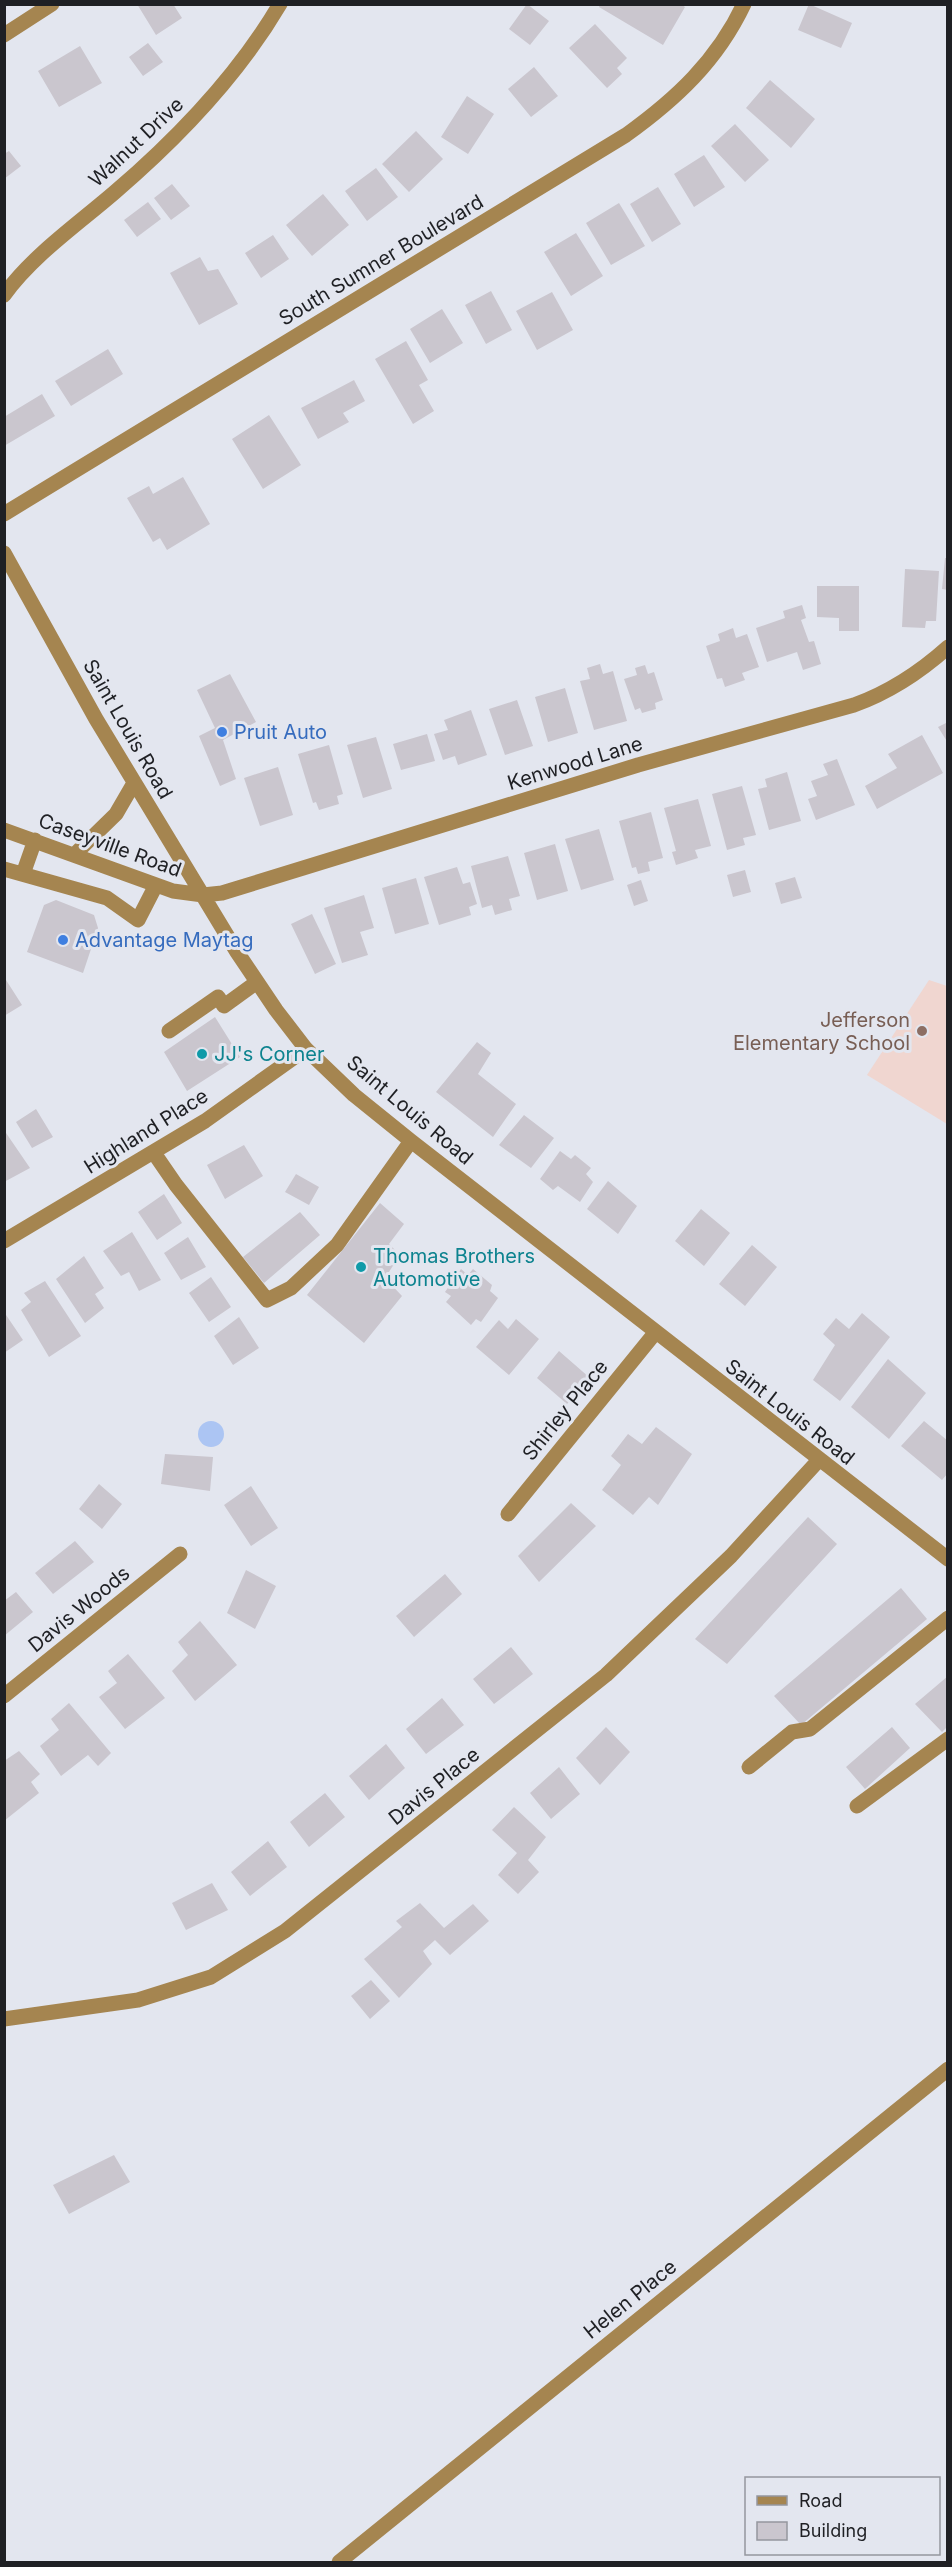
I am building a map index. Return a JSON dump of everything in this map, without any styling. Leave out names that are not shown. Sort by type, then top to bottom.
[{"type":"street","points":[[4,34],[52,4]]},
{"type":"street","name":"Walnut Drive","points":[[4,295],[40,257],[146,165],[197,114],[240,64],[280,4]]},
{"type":"street","name":"South Sumner Boulevard","points":[[4,514],[627,135],[664,108],[697,77],[726,38],[744,4]]},
{"type":"street","name":"Saint Louis Road","points":[[4,553],[134,783],[257,982],[306,1049],[354,1095],[411,1141],[818,1461],[948,1559]]},
{"type":"street","name":"Kenwood Lane","points":[[203,895],[222,893],[638,765],[854,705],[882,695],[903,683],[948,647]]},
{"type":"street","points":[[75,854],[116,814],[134,783]]},
{"type":"street","name":"Caseyville Road","points":[[4,830],[156,885],[189,895],[203,895]]},
{"type":"street","points":[[23,874],[35,840]]},
{"type":"street","points":[[4,869],[107,898],[138,920],[156,885]]},
{"type":"street","points":[[169,1031],[218,997],[224,1006],[257,982]]},
{"type":"street","name":"Highland Place","points":[[4,1241],[205,1121],[306,1049]]},
{"type":"street","points":[[154,1153],[176,1185],[267,1300],[291,1288],[337,1245],[367,1199],[411,1141]]},
{"type":"street","name":"Shirley Place","points":[[508,1514],[655,1333]]},
{"type":"street","name":"Davis Place","points":[[4,2019],[138,2000],[211,1977],[285,1931],[606,1675],[731,1556],[818,1461]]},
{"type":"street","name":"Davis Woods","points":[[4,1696],[180,1554]]},
{"type":"street","points":[[748,1767],[792,1732],[810,1729],[948,1618]]},
{"type":"street","points":[[857,1806],[948,1739]]},
{"type":"street","name":"Helen Place","points":[[339,2562],[948,2069]]},
{"type":"shaded area","name":"Jefferson Elementary School","points":[[929,980],[947,986],[947,1124],[867,1075]]},
{"type":"water","points":[[211,1421],[220,1425],[224,1434],[220,1443],[211,1447],[202,1443],[198,1434],[202,1425]]},
{"type":"building","points":[[137,4],[173,4],[182,18],[156,35]]},
{"type":"building","points":[[527,4],[549,21],[530,45],[509,29]]},
{"type":"building","points":[[600,4],[681,4],[685,7],[663,45],[599,7]]},
{"type":"building","points":[[809,4],[852,23],[841,48],[798,30]]},
{"type":"building","points":[[595,24],[627,58],[617,68],[622,74],[607,88],[569,48]]},
{"type":"building","points":[[148,43],[163,62],[143,76],[129,57]]},
{"type":"building","points":[[80,46],[102,83],[59,107],[38,71]]},
{"type":"building","points":[[534,67],[558,96],[531,117],[508,89]]},
{"type":"building","points":[[770,80],[815,119],[791,148],[746,108]]},
{"type":"building","points":[[467,96],[494,114],[468,154],[441,137]]},
{"type":"building","points":[[735,124],[769,160],[745,182],[711,146]]},
{"type":"building","points":[[416,131],[443,159],[409,192],[382,164]]},
{"type":"building","points":[[9,151],[21,166],[4,179],[4,154]]},
{"type":"building","points":[[704,155],[725,187],[694,207],[674,174]]},
{"type":"building","points":[[376,168],[398,197],[367,221],[345,191]]},
{"type":"building","points":[[172,184],[190,206],[171,220],[154,198]]},
{"type":"building","points":[[658,187],[681,224],[652,242],[630,204]]},
{"type":"building","points":[[323,194],[349,225],[312,256],[286,225]]},
{"type":"building","points":[[148,202],[161,219],[137,237],[124,220]]},
{"type":"building","points":[[619,203],[645,246],[611,265],[586,223]]},
{"type":"building","points":[[576,233],[603,276],[571,296],[544,252]]},
{"type":"building","points":[[273,235],[289,259],[261,278],[245,253]]},
{"type":"building","points":[[200,257],[208,271],[218,269],[238,304],[199,325],[170,273]]},
{"type":"building","points":[[491,291],[512,330],[486,344],[465,305]]},
{"type":"building","points":[[552,292],[573,330],[537,350],[516,311]]},
{"type":"building","points":[[442,309],[463,343],[430,363],[410,329]]},
{"type":"building","points":[[406,341],[428,380],[419,385],[434,411],[413,424],[375,359]]},
{"type":"building","points":[[108,349],[123,374],[71,406],[55,381]]},
{"type":"building","points":[[354,380],[365,401],[343,413],[349,422],[318,439],[301,408]]},
{"type":"building","points":[[42,394],[55,416],[4,446],[4,417]]},
{"type":"building","points":[[269,415],[301,465],[263,489],[232,439]]},
{"type":"building","points":[[183,477],[210,524],[167,550],[160,538],[153,542],[127,498],[149,486],[153,494]]},
{"type":"building","points":[[945,558],[948,558],[948,590],[942,589]]},
{"type":"building","points":[[905,569],[939,571],[936,621],[926,621],[925,628],[902,627]]},
{"type":"building","points":[[817,586],[859,586],[859,631],[839,631],[839,618],[817,617]]},
{"type":"building","points":[[802,605],[806,618],[801,620],[809,642],[814,641],[821,664],[803,670],[797,652],[767,662],[756,628],[785,618],[783,611]]},
{"type":"building","points":[[733,628],[736,638],[747,634],[759,667],[742,673],[745,680],[725,687],[722,678],[717,679],[706,646],[720,641],[718,634]]},
{"type":"building","points":[[600,664],[603,674],[613,671],[627,721],[594,730],[580,681],[590,679],[587,668]]},
{"type":"building","points":[[645,665],[648,674],[654,672],[663,700],[655,703],[656,709],[642,713],[640,708],[635,710],[624,679],[637,675],[635,668]]},
{"type":"building","name":"Pruit Auto","points":[[230,674],[256,722],[223,740],[236,779],[220,786],[199,736],[215,728],[197,690]]},
{"type":"building","points":[[565,688],[578,733],[548,742],[535,697]]},
{"type":"building","points":[[517,700],[533,746],[505,755],[489,709]]},
{"type":"building","points":[[471,710],[487,755],[458,765],[455,756],[443,760],[434,734],[448,730],[444,720]]},
{"type":"building","points":[[948,722],[948,743],[938,727]]},
{"type":"building","points":[[427,734],[435,761],[401,770],[393,744]]},
{"type":"building","points":[[922,735],[943,773],[877,809],[865,786],[897,768],[888,754]]},
{"type":"building","points":[[376,737],[392,789],[363,798],[347,745]]},
{"type":"building","points":[[329,745],[343,794],[337,796],[339,804],[319,810],[316,802],[313,803],[298,754]]},
{"type":"building","points":[[837,759],[855,805],[816,820],[808,799],[817,796],[811,781],[828,775],[823,764]]},
{"type":"building","points":[[278,767],[293,815],[260,826],[244,778]]},
{"type":"building","points":[[787,772],[801,821],[769,830],[758,789],[767,787],[765,779]]},
{"type":"building","points":[[742,786],[756,835],[743,838],[745,845],[727,850],[712,794]]},
{"type":"building","points":[[698,799],[711,846],[695,850],[698,858],[676,865],[672,852],[676,851],[664,808]]},
{"type":"building","points":[[651,812],[663,858],[648,862],[650,871],[638,874],[636,867],[632,868],[619,821]]},
{"type":"building","points":[[599,829],[614,880],[581,890],[565,839]]},
{"type":"building","points":[[555,844],[568,891],[537,900],[524,853]]},
{"type":"building","points":[[508,856],[520,896],[509,899],[512,910],[495,915],[492,905],[482,908],[471,866]]},
{"type":"building","points":[[457,867],[463,884],[470,882],[477,904],[469,907],[471,915],[439,925],[424,877]]},
{"type":"building","points":[[745,870],[751,892],[733,897],[727,875]]},
{"type":"building","points":[[795,877],[802,898],[781,904],[775,883]]},
{"type":"building","points":[[416,878],[429,924],[395,934],[382,888]]},
{"type":"building","points":[[641,880],[648,901],[634,906],[627,885]]},
{"type":"building","points":[[364,895],[374,928],[360,932],[368,955],[342,963],[324,908]]},
{"type":"building","name":"Advantage Maytag","points":[[56,900],[94,915],[98,928],[83,973],[27,952],[44,905]]},
{"type":"building","points":[[312,914],[336,964],[315,974],[291,924]]},
{"type":"building","points":[[6,980],[22,1005],[4,1016],[4,981]]},
{"type":"building","name":"JJ's Corner","points":[[215,1017],[240,1057],[187,1091],[164,1052]]},
{"type":"building","points":[[477,1042],[491,1053],[478,1074],[516,1104],[493,1137],[436,1092]]},
{"type":"building","points":[[36,1109],[53,1137],[32,1148],[16,1122]]},
{"type":"building","points":[[524,1115],[554,1138],[531,1168],[499,1145]]},
{"type":"building","points":[[4,1130],[30,1168],[4,1182]]},
{"type":"building","points":[[244,1145],[263,1176],[225,1199],[207,1165]]},
{"type":"building","points":[[560,1151],[571,1159],[575,1155],[591,1168],[586,1174],[593,1182],[580,1202],[558,1186],[553,1190],[540,1179]]},
{"type":"building","points":[[296,1174],[319,1187],[309,1205],[285,1192]]},
{"type":"building","points":[[608,1181],[637,1206],[618,1234],[587,1209]]},
{"type":"building","points":[[164,1194],[182,1223],[157,1240],[138,1212]]},
{"type":"building","name":"Thomas Brothers Automotive","points":[[380,1203],[404,1224],[389,1244],[400,1255],[385,1278],[402,1296],[364,1343],[307,1295]]},
{"type":"building","points":[[701,1209],[730,1233],[704,1266],[675,1241]]},
{"type":"building","points":[[300,1212],[320,1235],[264,1283],[243,1257]]},
{"type":"building","points":[[132,1232],[161,1280],[139,1291],[129,1272],[121,1276],[103,1251]]},
{"type":"building","points":[[188,1237],[206,1267],[181,1280],[164,1253]]},
{"type":"building","points":[[752,1245],[777,1267],[745,1306],[719,1284]]},
{"type":"building","points":[[84,1256],[104,1288],[95,1294],[104,1308],[85,1323],[56,1279]]},
{"type":"building","points":[[461,1269],[468,1275],[473,1269],[492,1285],[490,1291],[498,1298],[481,1322],[476,1319],[471,1325],[446,1302],[451,1296],[445,1292]]},
{"type":"building","points":[[211,1277],[231,1307],[209,1322],[189,1293]]},
{"type":"building","points":[[45,1281],[81,1336],[49,1357],[21,1310],[31,1302],[24,1293]]},
{"type":"building","points":[[4,1312],[23,1340],[4,1353]]},
{"type":"building","points":[[862,1313],[890,1337],[840,1401],[813,1380],[835,1345],[823,1334],[836,1318],[849,1329]]},
{"type":"building","points":[[239,1317],[259,1348],[233,1365],[214,1336]]},
{"type":"building","points":[[516,1319],[539,1339],[509,1375],[476,1347],[499,1320],[508,1329]]},
{"type":"building","points":[[559,1351],[590,1378],[567,1404],[537,1378]]},
{"type":"building","points":[[888,1359],[926,1393],[889,1439],[851,1407]]},
{"type":"building","points":[[924,1421],[948,1441],[948,1473],[942,1480],[901,1446]]},
{"type":"building","points":[[656,1427],[692,1454],[658,1505],[649,1497],[633,1515],[602,1490],[621,1465],[611,1456],[628,1434],[642,1444]]},
{"type":"building","points":[[165,1454],[213,1457],[210,1491],[161,1484]]},
{"type":"building","points":[[99,1484],[122,1504],[102,1529],[79,1509]]},
{"type":"building","points":[[251,1486],[278,1528],[251,1546],[224,1505]]},
{"type":"building","points":[[571,1503],[596,1526],[539,1582],[518,1556]]},
{"type":"building","points":[[808,1517],[837,1544],[727,1664],[695,1639]]},
{"type":"building","points":[[75,1541],[94,1562],[53,1594],[35,1573]]},
{"type":"building","points":[[246,1570],[276,1586],[255,1629],[227,1613]]},
{"type":"building","points":[[445,1574],[462,1594],[414,1637],[396,1616]]},
{"type":"building","points":[[901,1588],[927,1619],[801,1725],[774,1696]]},
{"type":"building","points":[[16,1592],[33,1612],[4,1636],[4,1601]]},
{"type":"building","points":[[200,1621],[237,1665],[195,1701],[172,1671],[188,1655],[178,1642]]},
{"type":"building","points":[[511,1647],[533,1674],[494,1704],[473,1679]]},
{"type":"building","points":[[128,1654],[165,1698],[125,1729],[99,1697],[117,1683],[108,1671]]},
{"type":"building","points":[[948,1676],[948,1726],[942,1732],[915,1704]]},
{"type":"building","points":[[442,1698],[464,1725],[426,1754],[406,1729]]},
{"type":"building","points":[[69,1703],[111,1753],[98,1766],[88,1755],[61,1776],[40,1746],[59,1730],[51,1719]]},
{"type":"building","points":[[606,1727],[630,1752],[600,1785],[576,1758]]},
{"type":"building","points":[[892,1727],[910,1748],[865,1789],[846,1767]]},
{"type":"building","points":[[386,1744],[405,1768],[369,1800],[349,1776]]},
{"type":"building","points":[[19,1751],[40,1774],[31,1782],[39,1793],[4,1821],[4,1761]]},
{"type":"building","points":[[559,1767],[580,1794],[551,1819],[530,1793]]},
{"type":"building","points":[[325,1793],[345,1817],[309,1847],[290,1822]]},
{"type":"building","points":[[514,1807],[546,1837],[528,1860],[539,1872],[518,1894],[498,1875],[517,1853],[492,1830]]},
{"type":"building","points":[[268,1841],[287,1867],[250,1896],[231,1872]]},
{"type":"building","points":[[212,1883],[228,1910],[186,1930],[172,1903]]},
{"type":"building","points":[[420,1903],[444,1928],[473,1904],[489,1921],[450,1955],[435,1940],[423,1951],[432,1964],[399,1998],[364,1959],[402,1927],[396,1921]]},
{"type":"building","points":[[371,1980],[390,2001],[370,2019],[351,1996]]},
{"type":"building","points":[[114,2155],[130,2182],[69,2214],[53,2185]]},
{"type":"place","name":"Pruit Auto","points":[[222,732]]},
{"type":"place","name":"Advantage Maytag","points":[[63,940]]},
{"type":"place","name":"Jefferson Elementary School","points":[[922,1031]]},
{"type":"place","name":"JJ's Corner","points":[[202,1054]]},
{"type":"place","name":"Thomas Brothers Automotive","points":[[361,1267]]}]
